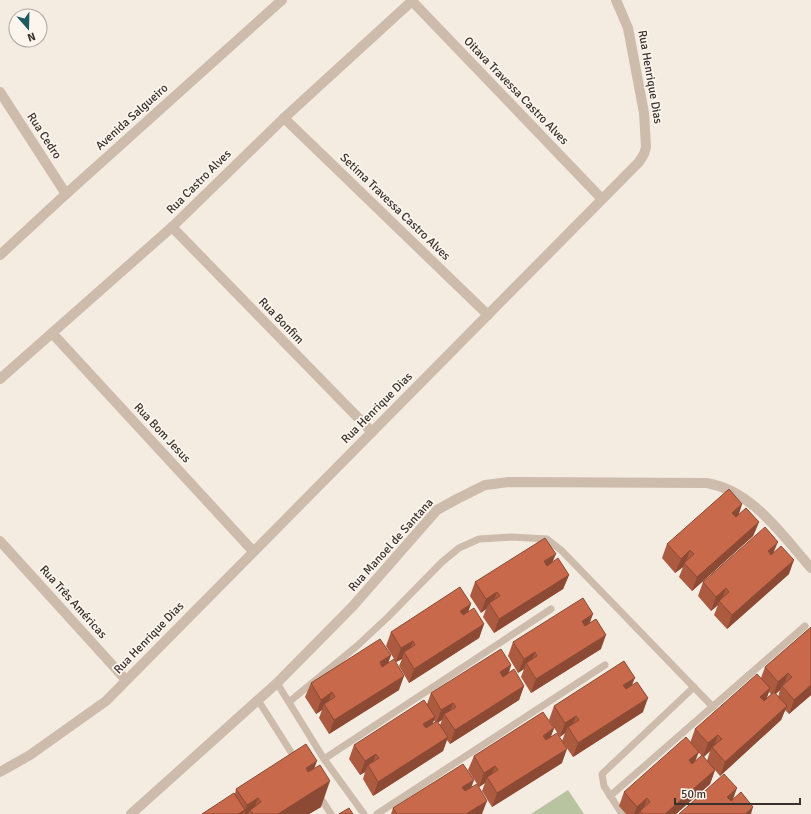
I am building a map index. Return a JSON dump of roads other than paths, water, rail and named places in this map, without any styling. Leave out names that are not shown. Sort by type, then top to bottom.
[{"type":"street","name":"Avenida Salgueiro","points":[[0,255],[282,0]]},
{"type":"street","name":"Rua Henrique Dias","points":[[0,772],[30,755],[106,701],[601,198],[632,170],[644,154],[646,147],[644,113],[628,28],[616,0]]},
{"type":"street","name":"Oitava Travessa Castro Alves","points":[[413,1],[601,198]]},
{"type":"street","name":"Rua Castro Alves","points":[[0,379],[172,228],[284,118],[413,1]]},
{"type":"street","name":"Rua Cedro","points":[[0,92],[66,194]]},
{"type":"street","name":"Setima Travessa Castro Alves","points":[[284,118],[488,314]]},
{"type":"street","name":"Rua Bonfim","points":[[172,228],[372,432]]},
{"type":"street","name":"Rua Bom Jesus","points":[[52,333],[253,551]]},
{"type":"street","name":"Rua Manoel de Santana","points":[[130,814],[196,758],[277,684],[353,606],[437,510],[486,485],[509,482],[707,482],[730,489],[750,501],[811,568]]},
{"type":"street","name":"Rua Três Américas","points":[[0,541],[126,680]]},
{"type":"lane","points":[[289,702],[357,646],[442,562],[459,548],[479,539],[512,537],[547,539],[562,551],[713,707]]},
{"type":"lane","points":[[324,759],[551,609]]},
{"type":"lane","points":[[610,796],[805,626]]},
{"type":"lane","points":[[378,814],[605,665]]},
{"type":"lane","points":[[277,684],[324,759],[364,814]]},
{"type":"lane","points":[[622,814],[610,796],[602,780],[601,776],[605,769],[694,688]]},
{"type":"lane","points":[[258,700],[301,767]]},
{"type":"lane","points":[[313,787],[330,814]]}]
